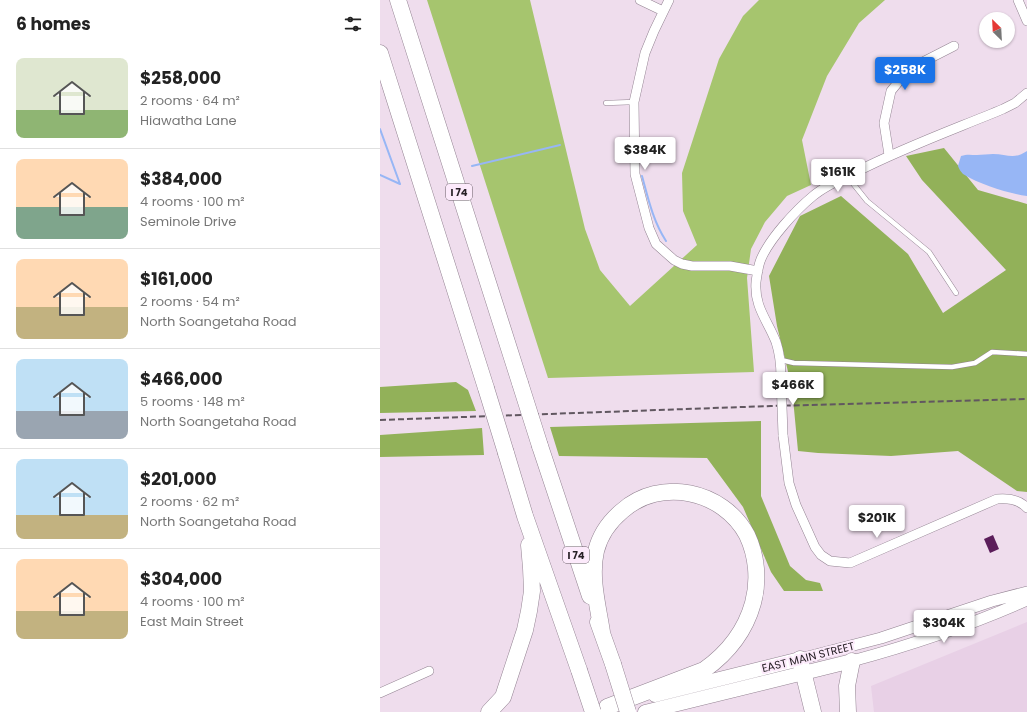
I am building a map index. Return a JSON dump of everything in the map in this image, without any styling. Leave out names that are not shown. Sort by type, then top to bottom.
[{"type":"highway","name":"I 74","points":[[398,0],[540,446],[628,712]]},
{"type":"highway","points":[[380,53],[526,516],[579,670],[600,709],[704,670],[731,647],[746,624],[756,586],[755,561],[752,548],[747,535],[732,515],[707,498],[692,493],[678,491],[650,495],[637,500],[625,508],[608,525],[601,536],[596,552],[594,587],[602,632]]},
{"type":"highway","points":[[489,712],[502,704],[525,630],[529,611],[532,591],[532,568],[526,516]]},
{"type":"highway","points":[[848,712],[847,686],[852,661]]},
{"type":"highway","points":[[802,666],[813,712]]},
{"type":"main road","name":"EAST MAIN STREET","points":[[586,712],[802,666],[852,661]]},
{"type":"main road","name":"EAST MAIN STREET","points":[[645,712],[802,666]]},
{"type":"street","points":[[640,0],[663,11]]},
{"type":"street","points":[[668,0],[645,53],[634,102],[635,174],[649,228],[656,244],[674,260],[682,264],[692,266],[730,266],[758,272]]},
{"type":"street","points":[[1018,0],[1027,21]]},
{"type":"street","points":[[889,155],[884,123],[891,91],[909,69],[954,46]]},
{"type":"street","points":[[1027,93],[1003,109],[889,155],[847,176],[813,196],[787,221],[767,247],[761,259],[756,284],[757,296],[764,320],[776,342],[781,360],[783,435],[789,483],[796,505],[815,547],[821,555],[830,561],[850,563],[997,499],[1010,498],[1025,505],[1027,508]]},
{"type":"street","name":"EAST MAIN STREET","points":[[802,666],[874,640],[986,603],[1027,592]]},
{"type":"street","name":"EAST MAIN STREET","points":[[852,661],[896,648],[996,614],[1027,600]]},
{"type":"street","points":[[996,614],[1027,604]]},
{"type":"street","points":[[380,693],[429,671]]},
{"type":"lane","points":[[606,103],[634,102]]},
{"type":"lane","points":[[847,176],[867,201],[929,252],[956,293]]},
{"type":"lane","points":[[781,360],[794,363],[952,367],[975,363],[992,352],[1027,354]]},
{"type":"shaded area","points":[[1027,622],[1027,712],[874,712],[871,686]]},
{"type":"green space","points":[[427,0],[530,0],[585,229],[600,270],[630,306],[697,245],[683,211],[682,173],[719,59],[743,16],[759,0],[885,0],[859,23],[827,76],[802,140],[811,185],[787,196],[765,222],[751,249],[747,278],[754,372],[548,378]]},
{"type":"green space","points":[[944,148],[978,190],[1027,204],[1027,492],[1017,491],[958,451],[891,456],[798,451],[792,388],[777,326],[769,276],[800,216],[841,196],[908,254],[943,313],[1006,270],[922,180],[906,156]]},
{"type":"green space","points":[[456,382],[468,390],[476,411],[380,413],[380,387]]},
{"type":"green space","points":[[761,421],[761,496],[790,566],[806,580],[820,583],[823,591],[784,591],[771,572],[743,507],[707,458],[559,456],[550,427]]},
{"type":"green space","points":[[482,428],[484,455],[380,457],[380,435]]},
{"type":"water","points":[[1027,151],[1027,196],[1003,191],[978,182],[963,174],[958,166],[961,156],[963,155],[993,154],[1014,156]]},
{"type":"building","points":[[993,535],[999,549],[990,553],[984,539]]},
{"type":"waterway","points":[[380,129],[400,184]]},
{"type":"waterway","points":[[472,166],[560,145]]},
{"type":"waterway","points":[[380,175],[400,184]]},
{"type":"waterway","points":[[642,176],[654,217],[666,241]]},
{"type":"railway","points":[[380,420],[771,406],[1027,399]]}]
